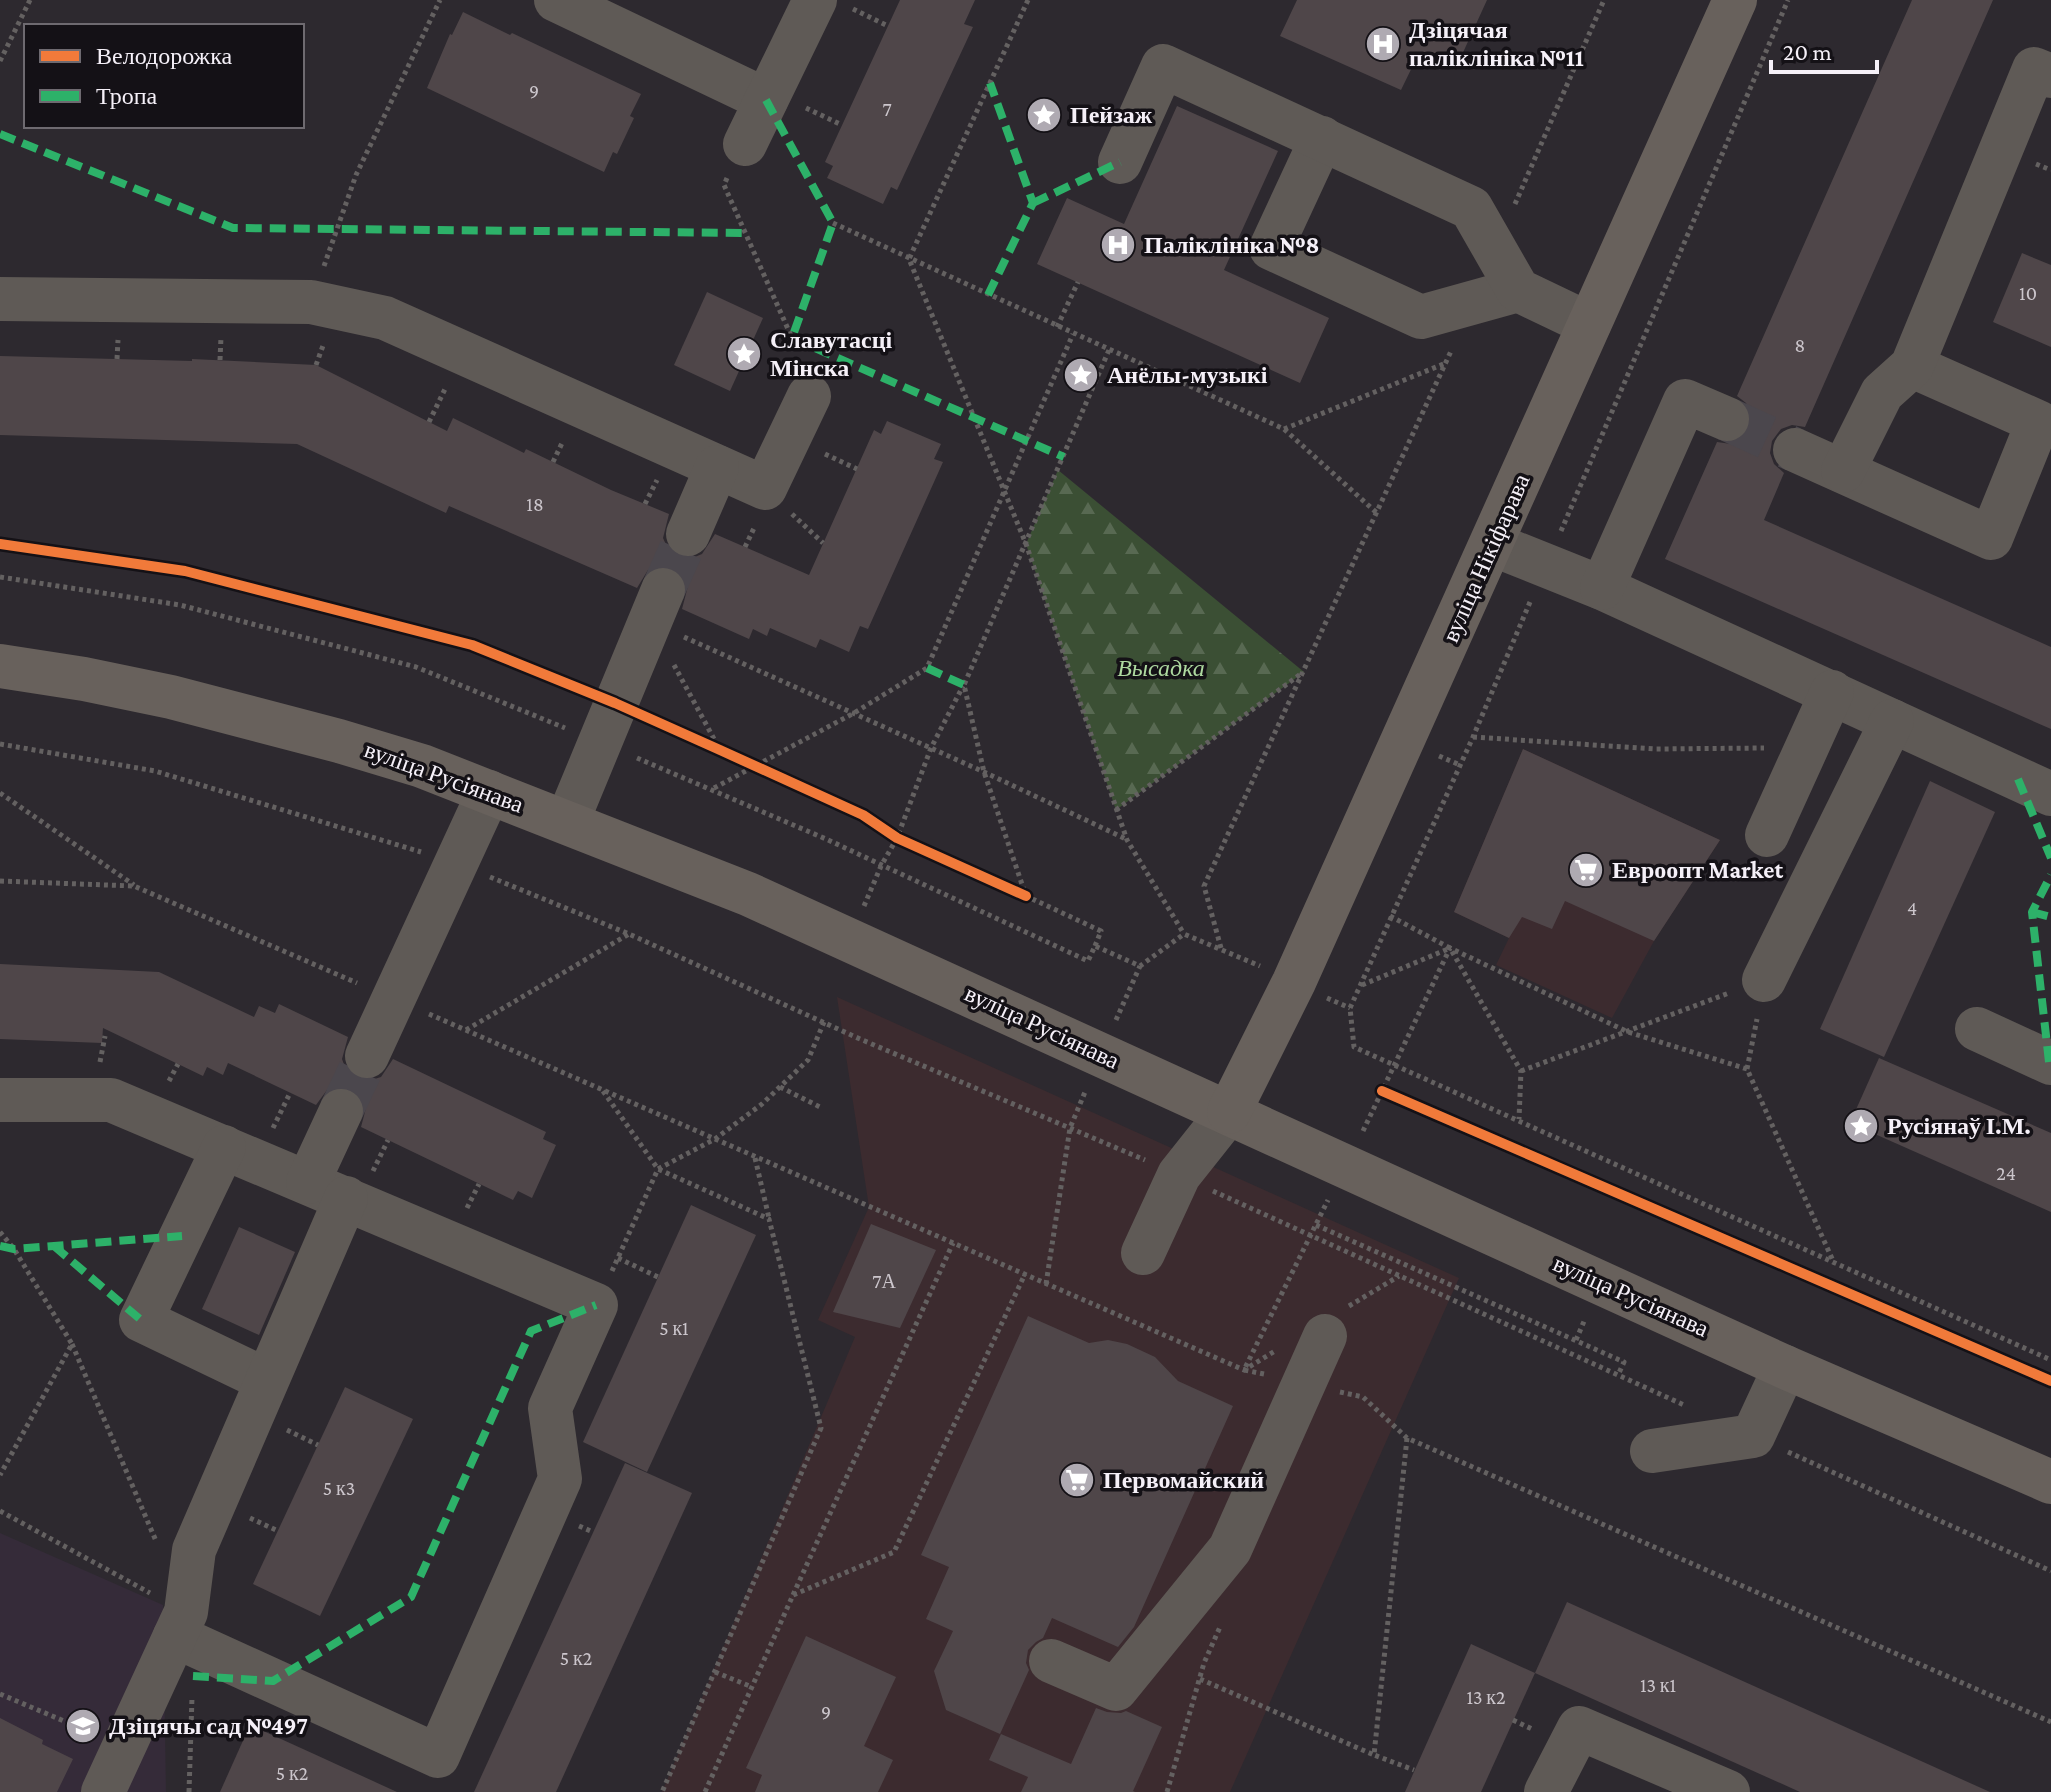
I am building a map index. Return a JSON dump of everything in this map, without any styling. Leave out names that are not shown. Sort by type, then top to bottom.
[{"type":"main road","name":"вуліца Нікіфарава","points":[[1229,1112],[1294,982],[1735,0]]},
{"type":"main road","name":"вуліца Русіянава","points":[[0,666],[84,679],[265,721],[422,766],[748,894],[1785,1367],[2051,1482]]},
{"type":"lane","points":[[556,0],[766,100]]},
{"type":"lane","points":[[745,144],[766,100],[832,3]]},
{"type":"lane","points":[[1120,162],[1163,66],[1471,208],[1518,290],[1589,324]]},
{"type":"lane","points":[[1843,471],[1882,393],[1912,366],[2034,69],[2051,76]]},
{"type":"lane","points":[[1322,138],[1271,248],[1421,317],[1518,290]]},
{"type":"lane","points":[[0,299],[311,302],[385,318],[765,488],[809,396]]},
{"type":"lane","points":[[1795,450],[1991,538],[2038,422],[1912,366]]},
{"type":"lane","points":[[1602,588],[1685,401],[1727,419]]},
{"type":"lane","points":[[688,534],[717,467]]},
{"type":"lane","points":[[1492,544],[1602,588],[2051,794]]},
{"type":"lane","points":[[567,822],[657,606]]},
{"type":"lane","points":[[1767,835],[1832,692]]},
{"type":"lane","points":[[1764,980],[1892,721]]},
{"type":"lane","points":[[367,1056],[489,792]]},
{"type":"lane","points":[[1977,1029],[2051,1063]]},
{"type":"lane","points":[[0,1100],[111,1100],[596,1305],[550,1408],[560,1479],[438,1756],[175,1636]]},
{"type":"lane","points":[[103,1792],[186,1612],[194,1550],[266,1380],[327,1190],[341,1111]]},
{"type":"lane","points":[[1143,1253],[1179,1175],[1229,1112]]},
{"type":"lane","points":[[224,1147],[141,1320],[266,1380]]},
{"type":"lane","points":[[1051,1661],[1116,1689],[1230,1549],[1304,1383],[1315,1332]]},
{"type":"lane","points":[[1652,1451],[1753,1436],[1785,1367]]},
{"type":"lane","points":[[1546,1792],[1579,1728],[1728,1792]]},
{"type":"path","points":[[0,61],[30,0]]},
{"type":"path","points":[[311,302],[356,175],[440,0]]},
{"type":"path","points":[[1028,0],[909,259],[1026,544],[1127,840],[1184,934],[1221,948],[1204,886],[1378,514],[1471,305]]},
{"type":"path","points":[[1496,248],[1604,0]]},
{"type":"path","points":[[1788,0],[1473,737],[1350,1008],[1354,1047],[2051,1360]]},
{"type":"path","points":[[832,3],[888,26]]},
{"type":"path","points":[[745,144],[724,185],[792,338]]},
{"type":"path","points":[[2035,164],[2051,170]]},
{"type":"path","points":[[833,223],[1284,429],[1378,514]]},
{"type":"path","points":[[1057,327],[1078,282]]},
{"type":"path","points":[[713,789],[736,758],[854,713],[927,668],[1073,334]]},
{"type":"path","points":[[849,938],[897,838],[931,748],[964,685],[1109,350]]},
{"type":"path","points":[[1284,429],[1447,362]]},
{"type":"path","points":[[0,577],[180,605],[416,667],[713,789],[1088,961],[1101,931],[1011,890]]},
{"type":"path","points":[[657,606],[854,713],[1127,840]]},
{"type":"path","points":[[657,606],[736,758]]},
{"type":"path","points":[[1116,810],[1304,672]]},
{"type":"path","points":[[964,685],[984,772],[1026,896]]},
{"type":"path","points":[[1473,737],[1655,749],[1807,748]]},
{"type":"path","points":[[0,744],[155,771],[456,863],[629,934],[1179,1175],[1685,1406]]},
{"type":"path","points":[[707,744],[766,772]]},
{"type":"path","points":[[0,793],[134,886],[1244,1370],[1363,1397],[1407,1438],[2051,1722]]},
{"type":"path","points":[[886,831],[911,845]]},
{"type":"path","points":[[0,881],[134,886]]},
{"type":"path","points":[[1390,916],[1450,948],[1628,1032],[1747,1069]]},
{"type":"path","points":[[465,1030],[629,934]]},
{"type":"path","points":[[1046,1284],[1070,1128],[1140,966],[1184,934]]},
{"type":"path","points":[[1095,946],[1140,966]]},
{"type":"path","points":[[1361,985],[1450,948]]},
{"type":"path","points":[[1244,1370],[1450,948]]},
{"type":"path","points":[[1450,948],[1521,1071],[1519,1119]]},
{"type":"path","points":[[1521,1071],[1764,980]]},
{"type":"path","points":[[1764,980],[1747,1069],[1834,1263]]},
{"type":"path","points":[[596,1305],[658,1169],[715,1139],[762,1104],[808,1060],[824,1022]]},
{"type":"path","points":[[780,1087],[820,1107]]},
{"type":"path","points":[[602,1090],[658,1169],[769,1219]]},
{"type":"path","points":[[1382,1091],[1397,1097]]},
{"type":"path","points":[[662,1792],[821,1428],[755,1157]]},
{"type":"path","points":[[1316,1225],[1624,1362],[1618,1375]]},
{"type":"path","points":[[0,1232],[14,1249],[72,1344],[156,1542]]},
{"type":"path","points":[[705,1792],[953,1243]]},
{"type":"path","points":[[618,1258],[658,1277]]},
{"type":"path","points":[[793,1595],[894,1552],[1025,1274]]},
{"type":"path","points":[[1244,1370],[1315,1332],[1400,1276]]},
{"type":"path","points":[[0,1475],[72,1344]]},
{"type":"path","points":[[1753,1436],[2051,1571]]},
{"type":"path","points":[[1374,1755],[1407,1438]]},
{"type":"path","points":[[715,1672],[752,1687]]},
{"type":"path","points":[[1200,1679],[1414,1770]]},
{"type":"path","points":[[0,1694],[124,1746]]},
{"type":"shaded area","name":"Евроопт Market","points":[[1523,749],[1720,840],[1654,941],[1612,1018],[1496,965],[1509,938],[1454,912]]},
{"type":"shaded area","points":[[837,997],[1459,1278],[1230,1792],[662,1792],[855,1337],[818,1320],[869,1207]]},
{"type":"shaded area","name":"Дзіцячы сад №497","points":[[0,1533],[163,1605],[166,1792],[0,1792]]},
{"type":"green space","name":"Высадка","points":[[1058,470],[1304,672],[1116,810],[1026,544]]},
{"type":"building","points":[[900,0],[975,0],[964,24],[973,27],[897,190],[891,187],[883,204],[827,178],[833,166],[825,162]]},
{"type":"building","name":"Дзіцячая паліклініка №11","points":[[1297,0],[1487,0],[1455,70],[1419,53],[1401,90],[1280,36]]},
{"type":"building","points":[[1912,0],[1993,0],[1805,427],[1792,425],[1781,429],[1772,441],[1770,453],[1774,464],[1784,473],[1764,520],[2051,647],[2051,729],[1665,559],[1717,442],[1731,444],[1750,430],[1752,415],[1746,403],[1737,396]]},
{"type":"building","points":[[463,12],[641,94],[630,116],[634,118],[617,154],[613,152],[604,172],[427,88]]},
{"type":"building","name":"Паліклініка №8","points":[[1177,106],[1278,151],[1224,270],[1329,318],[1300,383],[1037,264],[1067,198],[1124,224]]},
{"type":"building","points":[[2022,253],[2051,265],[2051,347],[1993,322]]},
{"type":"building","points":[[707,292],[763,318],[730,391],[674,365]]},
{"type":"building","points":[[0,356],[192,359],[316,365],[447,431],[453,418],[524,453],[526,449],[669,514],[663,538],[668,549],[679,557],[690,559],[702,554],[715,534],[809,575],[874,430],[881,434],[887,421],[941,444],[934,459],[943,462],[868,629],[860,626],[849,652],[820,639],[816,648],[770,628],[767,636],[753,629],[749,639],[682,609],[688,586],[682,574],[673,567],[661,565],[648,570],[637,588],[449,506],[446,513],[297,444],[0,435]]},
{"type":"building","name":"Евроопт Market","points":[[1523,749],[1720,840],[1654,941],[1565,901],[1552,929],[1522,917],[1509,938],[1454,912]]},
{"type":"building","points":[[1930,781],[1995,812],[1884,1057],[1820,1029]]},
{"type":"building","points":[[0,964],[159,972],[254,1017],[259,1006],[275,1013],[279,1004],[348,1037],[342,1059],[346,1070],[356,1078],[368,1081],[381,1077],[393,1059],[546,1132],[543,1139],[556,1145],[532,1198],[518,1191],[513,1200],[361,1127],[366,1108],[361,1096],[351,1088],[338,1086],[327,1090],[316,1105],[228,1063],[223,1075],[207,1067],[203,1076],[103,1028],[102,1043],[0,1039]]},
{"type":"building","points":[[1879,1058],[2051,1133],[2051,1212],[1850,1123]]},
{"type":"building","points":[[691,1205],[756,1235],[647,1472],[583,1442]]},
{"type":"building","points":[[871,1224],[936,1250],[900,1328],[833,1312]]},
{"type":"building","points":[[239,1227],[295,1252],[259,1335],[202,1309]]},
{"type":"building","name":"Первомайский","points":[[1028,1316],[1089,1343],[1108,1340],[1127,1344],[1155,1357],[1178,1381],[1233,1406],[1134,1627],[1118,1647],[1052,1618],[1043,1638],[1028,1650],[1026,1663],[1029,1670],[1000,1734],[946,1710],[934,1671],[953,1631],[926,1619],[949,1567],[921,1555]]},
{"type":"building","points":[[345,1387],[413,1419],[320,1616],[253,1584]]},
{"type":"building","points":[[625,1463],[692,1493],[556,1792],[474,1792]]},
{"type":"building","points":[[1567,1602],[1990,1792],[1800,1792],[1535,1673]]},
{"type":"building","points":[[806,1636],[896,1677],[864,1746],[893,1760],[878,1792],[755,1792],[762,1775],[746,1768]]},
{"type":"building","points":[[1471,1644],[1535,1673],[1481,1792],[1405,1792]]},
{"type":"building","points":[[1096,1708],[1107,1712],[1126,1711],[1162,1727],[1135,1792],[1021,1792],[1028,1777],[989,1760],[1001,1734],[1071,1764]]},
{"type":"building","points":[[0,1718],[73,1759],[57,1792],[0,1792]]},
{"type":"building","points":[[250,1725],[314,1754],[397,1792],[220,1792]]},
{"type":"tunnel","points":[[1727,419],[1795,450]]},
{"type":"tunnel","points":[[663,590],[688,534]]},
{"type":"tunnel","points":[[341,1111],[367,1056]]},
{"type":"marked path","points":[[988,295],[1033,203],[990,83]]},
{"type":"marked path","points":[[766,100],[833,223],[792,338],[1064,457]]},
{"type":"marked path","points":[[0,134],[233,228],[744,233]]},
{"type":"marked path","points":[[1033,203],[1120,162]]},
{"type":"marked path","points":[[927,668],[964,685]]},
{"type":"marked path","points":[[2018,779],[2051,858]]},
{"type":"marked path","points":[[2049,1062],[2032,912],[2051,875]]},
{"type":"marked path","points":[[2032,912],[2051,917]]},
{"type":"marked path","points":[[0,1246],[14,1249],[182,1236]]},
{"type":"marked path","points":[[54,1246],[141,1320]]},
{"type":"marked path","points":[[193,1676],[273,1681],[411,1597],[531,1331],[596,1305]]},
{"type":"cycle path","points":[[0,544],[185,571],[472,645],[720,750],[863,815],[897,838],[1026,896]]},
{"type":"cycle path","points":[[1382,1091],[2051,1381]]},
{"type":"place","name":"Дзіцячая паліклініка №11","points":[[1383,44]]},
{"type":"place","name":"Пейзаж","points":[[1044,115]]},
{"type":"place","name":"Паліклініка №8","points":[[1118,245]]},
{"type":"place","name":"Славутасці Мінска","points":[[744,354]]},
{"type":"place","name":"Анёлы-музыкі","points":[[1081,375]]},
{"type":"place","name":"Евроопт Market","points":[[1586,870]]},
{"type":"place","name":"Русіянаў І.М.","points":[[1861,1126]]},
{"type":"place","name":"Первомайский","points":[[1077,1480]]},
{"type":"place","name":"Дзіцячы сад №497","points":[[83,1726]]}]
